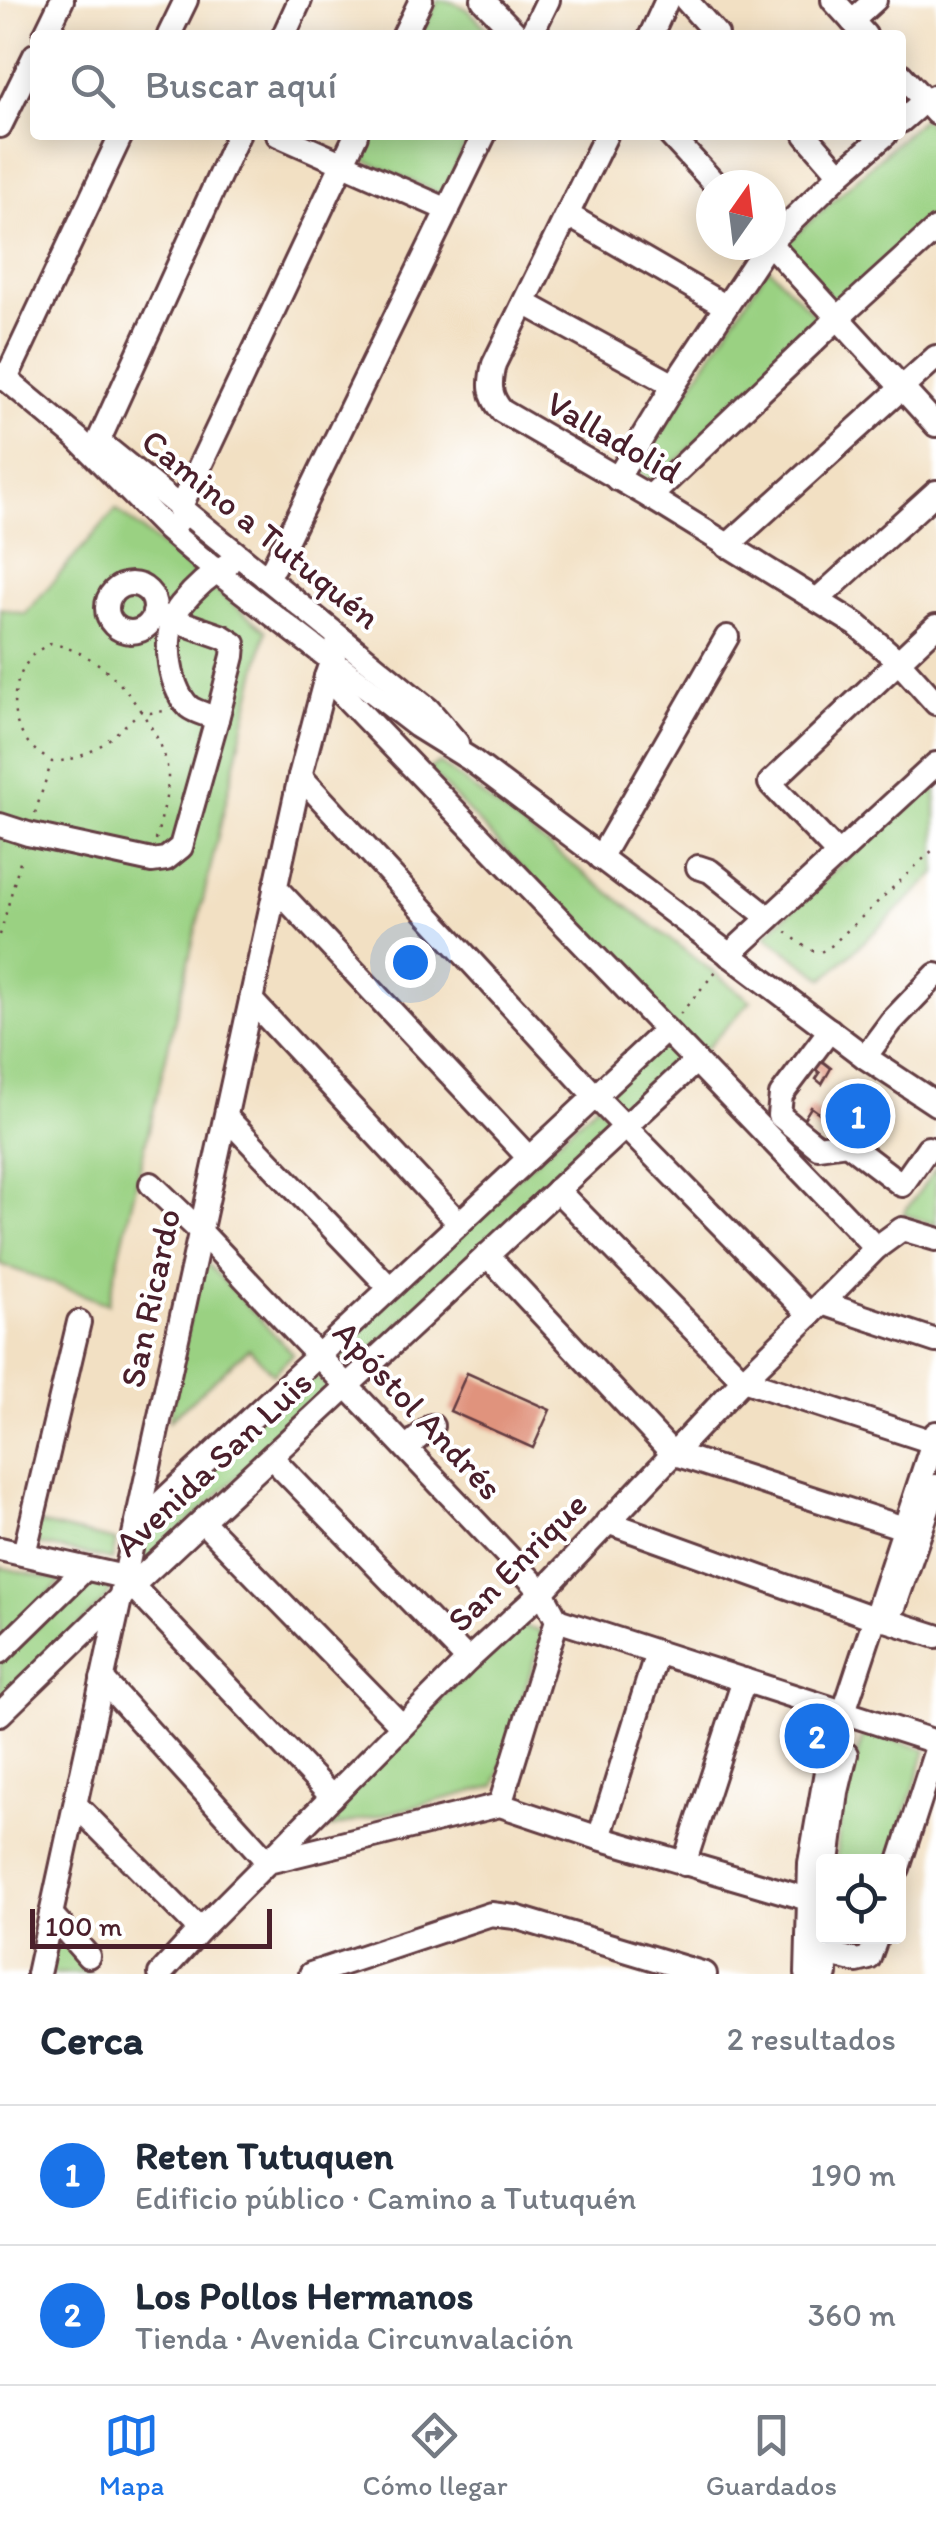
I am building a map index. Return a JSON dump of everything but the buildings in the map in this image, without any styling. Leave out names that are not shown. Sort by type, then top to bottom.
[{"type":"street","points":[[54,30],[62,0]]},
{"type":"street","points":[[171,30],[186,0]]},
{"type":"street","points":[[286,30],[300,0]]},
{"type":"street","points":[[406,30],[421,0]]},
{"type":"street","points":[[483,0],[512,30]]},
{"type":"street","points":[[534,30],[548,0]]},
{"type":"street","points":[[654,30],[666,0]]},
{"type":"street","points":[[686,0],[713,30]]},
{"type":"street","points":[[833,0],[858,28],[875,0]]},
{"type":"street","points":[[0,126],[30,65]]},
{"type":"street","points":[[906,80],[932,103],[906,118]]},
{"type":"street","points":[[4,371],[120,140]]},
{"type":"street","points":[[95,447],[236,140]]},
{"type":"street","points":[[289,140],[448,210]]},
{"type":"street","points":[[177,538],[180,508],[354,140]]},
{"type":"street","points":[[265,577],[274,566],[482,140]]},
{"type":"street","name":"Valladolid","points":[[604,140],[494,364],[490,389],[494,402],[502,411],[857,624],[936,703]]},
{"type":"street","points":[[675,140],[702,170]]},
{"type":"street","points":[[810,140],[840,174]]},
{"type":"street","points":[[786,227],[879,140]]},
{"type":"street","points":[[568,215],[725,306]]},
{"type":"street","points":[[650,497],[936,229]]},
{"type":"street","points":[[616,479],[758,260]]},
{"type":"street","points":[[785,260],[936,424]]},
{"type":"street","points":[[526,304],[674,385]]},
{"type":"street","points":[[727,546],[936,357]]},
{"type":"street","name":"Camino a Tutuquén","points":[[4,371],[95,447],[180,508],[265,577],[332,658]]},
{"type":"street","name":"Camino a Tutuquén","points":[[95,447],[177,538],[216,571],[332,658],[428,710],[470,760],[865,1057],[936,1104]]},
{"type":"street","points":[[816,600],[936,492]]},
{"type":"street","points":[[164,616],[216,571],[240,558]]},
{"type":"street","points":[[164,616],[171,678],[189,708],[217,718]]},
{"type":"street","points":[[0,825],[152,862],[172,856],[184,841],[234,644],[164,616]]},
{"type":"street","points":[[838,854],[770,783],[936,626]]},
{"type":"street","points":[[600,858],[726,637]]},
{"type":"street","points":[[332,658],[666,1030],[876,1248]]},
{"type":"street","name":"San Ricardo","points":[[38,1974],[275,887],[332,658]]},
{"type":"street","points":[[730,955],[936,764]]},
{"type":"street","points":[[300,776],[596,1096],[816,1309],[936,1341]]},
{"type":"street","points":[[698,867],[710,871],[769,918]]},
{"type":"street","points":[[275,887],[529,1158]]},
{"type":"street","points":[[865,1057],[936,975]]},
{"type":"street","points":[[251,1000],[460,1223]]},
{"type":"street","name":"Avenida San Luis","points":[[136,1526],[666,1030]]},
{"type":"street","points":[[830,1030],[782,1095],[779,1115],[818,1147],[847,1143],[902,1185],[928,1148]]},
{"type":"street","name":"Avenida San Luis","points":[[0,1714],[125,1587],[202,1521],[696,1061]]},
{"type":"street","points":[[226,1117],[390,1288]]},
{"type":"street","name":"Apóstol Andrés","points":[[151,1184],[542,1592],[557,1620]]},
{"type":"street","points":[[558,1190],[742,1380],[934,1438],[920,1533]]},
{"type":"street","name":"San Enrique","points":[[160,1974],[468,1660],[542,1592],[742,1380],[876,1248],[902,1229],[936,1240]]},
{"type":"street","points":[[487,1255],[672,1453],[920,1533]]},
{"type":"street","points":[[24,1554],[79,1322]]},
{"type":"street","points":[[406,1448],[432,1426]]},
{"type":"street","points":[[271,1457],[468,1660]]},
{"type":"street","points":[[808,1974],[810,1863],[821,1791],[882,1620],[936,1486]]},
{"type":"street","points":[[202,1521],[402,1726]]},
{"type":"street","points":[[607,1522],[936,1636]]},
{"type":"street","points":[[0,1549],[85,1569]]},
{"type":"street","name":"Avenida San Luis","points":[[0,1652],[85,1569],[125,1587]]},
{"type":"street","points":[[125,1587],[332,1797]]},
{"type":"street","points":[[500,1805],[557,1620],[936,1742]]},
{"type":"street","points":[[599,1838],[657,1652]]},
{"type":"street","points":[[102,1680],[268,1862],[500,1805],[808,1899]]},
{"type":"street","points":[[684,1864],[744,1680]]},
{"type":"street","points":[[829,1854],[850,1714]]},
{"type":"street","points":[[903,1854],[936,1750]]},
{"type":"street","points":[[76,1805],[200,1930]]},
{"type":"street","points":[[51,1914],[88,1956]]},
{"type":"street","points":[[329,1972],[491,1914],[514,1917],[705,1974]]},
{"type":"street","points":[[826,1955],[857,1962],[869,1958],[874,1944]]},
{"type":"path","points":[[140,711],[100,748],[77,758],[52,762],[24,738],[16,718],[14,694],[33,654],[51,644],[76,651],[101,665],[124,686],[156,734],[168,779],[152,862]]},
{"type":"path","points":[[140,711],[189,708]]},
{"type":"path","points":[[769,918],[818,953],[936,847]]},
{"type":"path","points":[[666,1030],[730,955]]},
{"type":"green space","points":[[438,0],[462,6],[487,30],[423,30]]},
{"type":"green space","points":[[923,118],[936,132],[936,216],[838,306],[786,253],[786,243],[899,140],[906,140],[906,134]]},
{"type":"green space","points":[[366,140],[468,140],[443,195],[357,157]]},
{"type":"green space","points":[[768,267],[820,321],[655,483],[636,471]]},
{"type":"green space","points":[[116,509],[266,631],[108,1304],[0,1264],[0,608],[25,614]]},
{"type":"green space","points":[[440,763],[751,1001],[700,1055],[428,769]]},
{"type":"green space","points":[[936,777],[936,874],[824,979],[765,935]]},
{"type":"green space","points":[[661,1039],[681,1059],[623,1113],[604,1092]]},
{"type":"green space","points":[[597,1104],[614,1122],[345,1375],[326,1353]]},
{"type":"green space","points":[[936,1168],[936,1225],[903,1214]]},
{"type":"green space","points":[[201,1257],[293,1354],[273,1374],[249,1348],[169,1421]]},
{"type":"green space","points":[[309,1368],[330,1390],[135,1572],[143,1521]]},
{"type":"green space","points":[[38,1523],[116,1541],[112,1560],[32,1543]]},
{"type":"green space","points":[[0,1567],[62,1581],[0,1642]]},
{"type":"green space","points":[[88,1579],[112,1583],[107,1598],[0,1701],[0,1661]]},
{"type":"green space","points":[[514,1624],[543,1632],[495,1786],[308,1834]]},
{"type":"green space","points":[[871,1732],[926,1750],[893,1854],[837,1854],[841,1808],[862,1738]]},
{"type":"green space","points":[[58,1930],[90,1973],[48,1974]]},
{"type":"place","name":"Reten Tutuquen","points":[[858,1116]]},
{"type":"place","name":"Los Pollos Hermanos","points":[[817,1736]]}]
